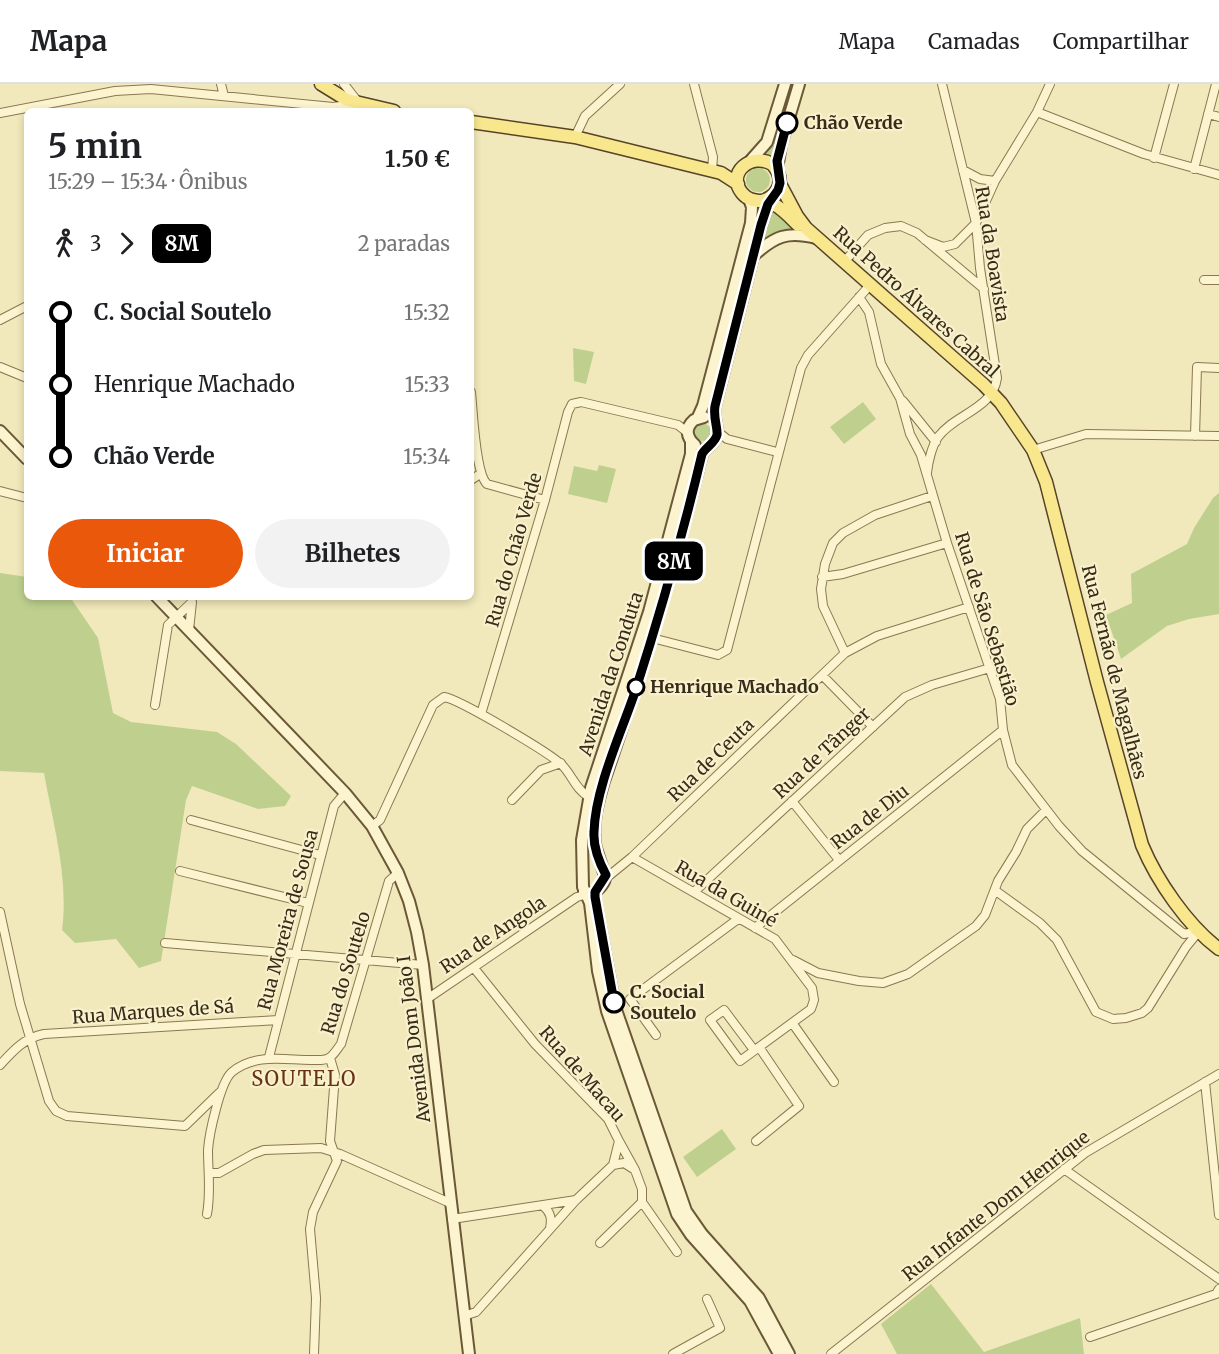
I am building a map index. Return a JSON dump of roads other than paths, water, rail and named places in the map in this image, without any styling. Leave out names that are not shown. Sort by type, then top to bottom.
[{"type":"main road","points":[[321,84],[358,107]]},
{"type":"main road","points":[[738,184],[740,170],[767,142],[785,84]]},
{"type":"main road","points":[[474,122],[575,137],[712,170],[730,177],[749,199],[768,200],[780,183],[777,169],[781,145],[799,84]]},
{"type":"main road","points":[[712,170],[723,170],[748,162],[766,160],[777,169]]},
{"type":"main road","name":"Rua Pedro Álvares Cabral","points":[[780,183],[797,216],[816,238]]},
{"type":"main road","name":"Avenida da Conduta","points":[[586,892],[582,840],[589,797],[650,612],[691,454],[689,428],[701,412],[751,223],[752,207],[749,199]]},
{"type":"main road","name":"Rua Pedro Álvares Cabral","points":[[768,200],[844,262],[993,394]]},
{"type":"main road","name":"Avenida da Conduta","points":[[606,873],[597,855],[594,833],[601,790],[652,638],[702,454],[714,435],[715,406],[768,200]]},
{"type":"main road","points":[[753,256],[766,244],[780,237],[796,235],[816,238]]},
{"type":"main road","name":"Rua Fernão de Magalhães","points":[[993,394],[1033,450],[1049,493],[1097,682],[1147,857],[1171,897],[1219,950]]},
{"type":"main road","points":[[707,418],[714,435],[700,446],[689,428],[707,418]]},
{"type":"main road","points":[[0,431],[24,456]]},
{"type":"main road","name":"Avenida Dom João I","points":[[160,600],[345,794],[372,826],[398,873],[409,901],[423,965],[469,1354]]},
{"type":"main road","name":"Rua de Angola","points":[[596,867],[606,873],[586,892],[596,867]]},
{"type":"main road","points":[[586,892],[598,971],[607,1011],[677,1214],[691,1236],[750,1301],[779,1354]]},
{"type":"main road","points":[[586,892],[615,1007],[686,1211],[702,1234],[759,1298],[789,1354]]},
{"type":"street","points":[[221,84],[224,96]]},
{"type":"street","points":[[344,84],[358,107]]},
{"type":"street","points":[[575,137],[585,116],[620,84]]},
{"type":"street","points":[[694,84],[713,157],[712,170]]},
{"type":"street","name":"Rua da Boavista","points":[[942,84],[976,223],[997,378],[993,394]]},
{"type":"street","points":[[925,240],[943,247],[955,244],[976,223],[995,181],[1037,112],[1050,84]]},
{"type":"street","points":[[1154,158],[1174,84]]},
{"type":"street","points":[[1194,169],[1208,114],[1216,99],[1216,84]]},
{"type":"street","points":[[27,108],[115,92],[151,89],[333,107],[358,107]]},
{"type":"street","points":[[0,113],[24,109]]},
{"type":"street","points":[[1037,112],[1154,158],[1219,175]]},
{"type":"street","points":[[1208,114],[1219,117]]},
{"type":"street","points":[[963,170],[980,179],[995,181]]},
{"type":"street","points":[[844,262],[868,235],[885,228],[900,226],[908,228],[925,240],[984,289]]},
{"type":"street","points":[[1204,280],[1219,280]]},
{"type":"street","points":[[652,638],[718,655],[727,650],[777,453],[804,361],[870,285]]},
{"type":"street","name":"Rua de São Sebastião","points":[[859,297],[869,312],[881,364],[900,398],[936,442],[928,466],[927,478]]},
{"type":"street","points":[[0,320],[24,308]]},
{"type":"street","points":[[0,367],[24,377]]},
{"type":"street","points":[[1195,436],[1197,367],[1219,368]]},
{"type":"street","points":[[936,442],[943,432],[993,394]]},
{"type":"street","name":"Rua de São Sebastião","points":[[900,398],[910,434],[921,455],[947,543],[1000,699],[1012,765],[1046,810],[1082,851],[1184,934],[1200,931]]},
{"type":"street","name":"Rua do Chão Verde","points":[[481,714],[572,404],[581,402],[689,428]]},
{"type":"street","points":[[474,419],[480,474],[487,484],[545,500]]},
{"type":"street","points":[[1033,450],[1086,434],[1219,436]]},
{"type":"street","points":[[714,435],[777,453]]},
{"type":"street","points":[[474,478],[480,474]]},
{"type":"street","points":[[0,491],[24,497]]},
{"type":"street","points":[[845,653],[823,606],[821,589],[822,577],[833,543],[843,533],[875,515],[932,496]]},
{"type":"street","points":[[822,577],[843,574],[947,543]]},
{"type":"street","points":[[155,705],[168,625],[192,600]]},
{"type":"street","points":[[189,630],[192,600]]},
{"type":"street","name":"Rua de Ceuta","points":[[632,857],[845,653],[877,636],[969,607]]},
{"type":"street","name":"Rua de Tânger","points":[[694,892],[914,692],[990,668]]},
{"type":"street","points":[[822,675],[873,727]]},
{"type":"street","points":[[372,826],[380,819],[433,705],[444,697],[481,714],[561,763],[582,793],[589,797]]},
{"type":"street","name":"Rua de Diu","points":[[755,928],[1004,730]]},
{"type":"street","points":[[512,800],[541,770],[561,763]]},
{"type":"street","name":"Rua Moreira de Sousa","points":[[268,1057],[334,806],[345,794]]},
{"type":"street","points":[[792,801],[839,860]]},
{"type":"street","points":[[792,960],[830,977],[883,983],[908,974],[976,926],[985,915],[998,881],[1027,829],[1046,810]]},
{"type":"street","points":[[190,820],[320,855]]},
{"type":"street","name":"Rua de Angola","points":[[606,873],[632,857]]},
{"type":"street","name":"Rua da Guiné","points":[[632,857],[775,939],[812,988],[814,1000],[811,1009],[793,1024]]},
{"type":"street","points":[[180,871],[308,903]]},
{"type":"street","name":"Rua do Soutelo","points":[[268,1057],[287,1060],[324,1060],[330,1058],[341,1044],[389,881],[398,873]]},
{"type":"street","points":[[996,891],[1041,923],[1058,940],[1096,1012],[1113,1019],[1136,1016],[1148,1008],[1186,947],[1200,931]]},
{"type":"street","name":"Rua de Angola","points":[[427,999],[586,892]]},
{"type":"street","points":[[0,912],[20,1004],[49,1101],[56,1111],[67,1116],[185,1126],[220,1092]]},
{"type":"street","points":[[656,1035],[630,999],[738,919]]},
{"type":"street","points":[[165,943],[423,965]]},
{"type":"street","name":"Rua de Macau","points":[[474,968],[535,1044],[608,1119],[619,1140],[613,1165]]},
{"type":"street","points":[[756,1142],[799,1106],[757,1049],[724,1010],[710,1020],[740,1061],[757,1049],[793,1024],[834,1082]]},
{"type":"street","name":"Rua Marques de Sá","points":[[31,1037],[44,1034],[278,1020]]},
{"type":"street","points":[[0,1065],[15,1049],[31,1037]]},
{"type":"street","points":[[207,1214],[209,1201],[208,1148],[220,1092],[230,1073],[249,1062],[268,1057]]},
{"type":"street","points":[[314,1354],[316,1298],[310,1229],[313,1212],[337,1161],[330,1141],[335,1076],[330,1058]]},
{"type":"street","name":"Rua Infante Dom Henrique","points":[[831,1354],[1085,1153],[1219,1074]]},
{"type":"street","points":[[1205,1082],[1219,1215]]},
{"type":"street","points":[[619,1140],[635,1170],[642,1189],[642,1202],[677,1252]]},
{"type":"street","points":[[209,1173],[219,1173],[264,1150],[321,1148],[333,1151],[450,1203]]},
{"type":"street","points":[[464,1316],[476,1312],[576,1200],[613,1165],[624,1163],[635,1170]]},
{"type":"street","points":[[1064,1169],[1219,1279]]},
{"type":"street","points":[[452,1219],[576,1200]]},
{"type":"street","points":[[600,1244],[642,1202]]},
{"type":"street","points":[[543,1206],[549,1211],[550,1230]]},
{"type":"street","points":[[1090,1337],[1216,1294],[1219,1289]]},
{"type":"street","points":[[673,1354],[688,1351],[720,1328],[706,1299]]},
{"type":"place","name":"Chão Verde","points":[[787,123]]},
{"type":"place","name":"Henrique Machado","points":[[636,687]]},
{"type":"place","name":"C. Social Soutelo","points":[[614,1002]]},
{"type":"district","name":"SOUTELO","points":[[304,1079]]}]
